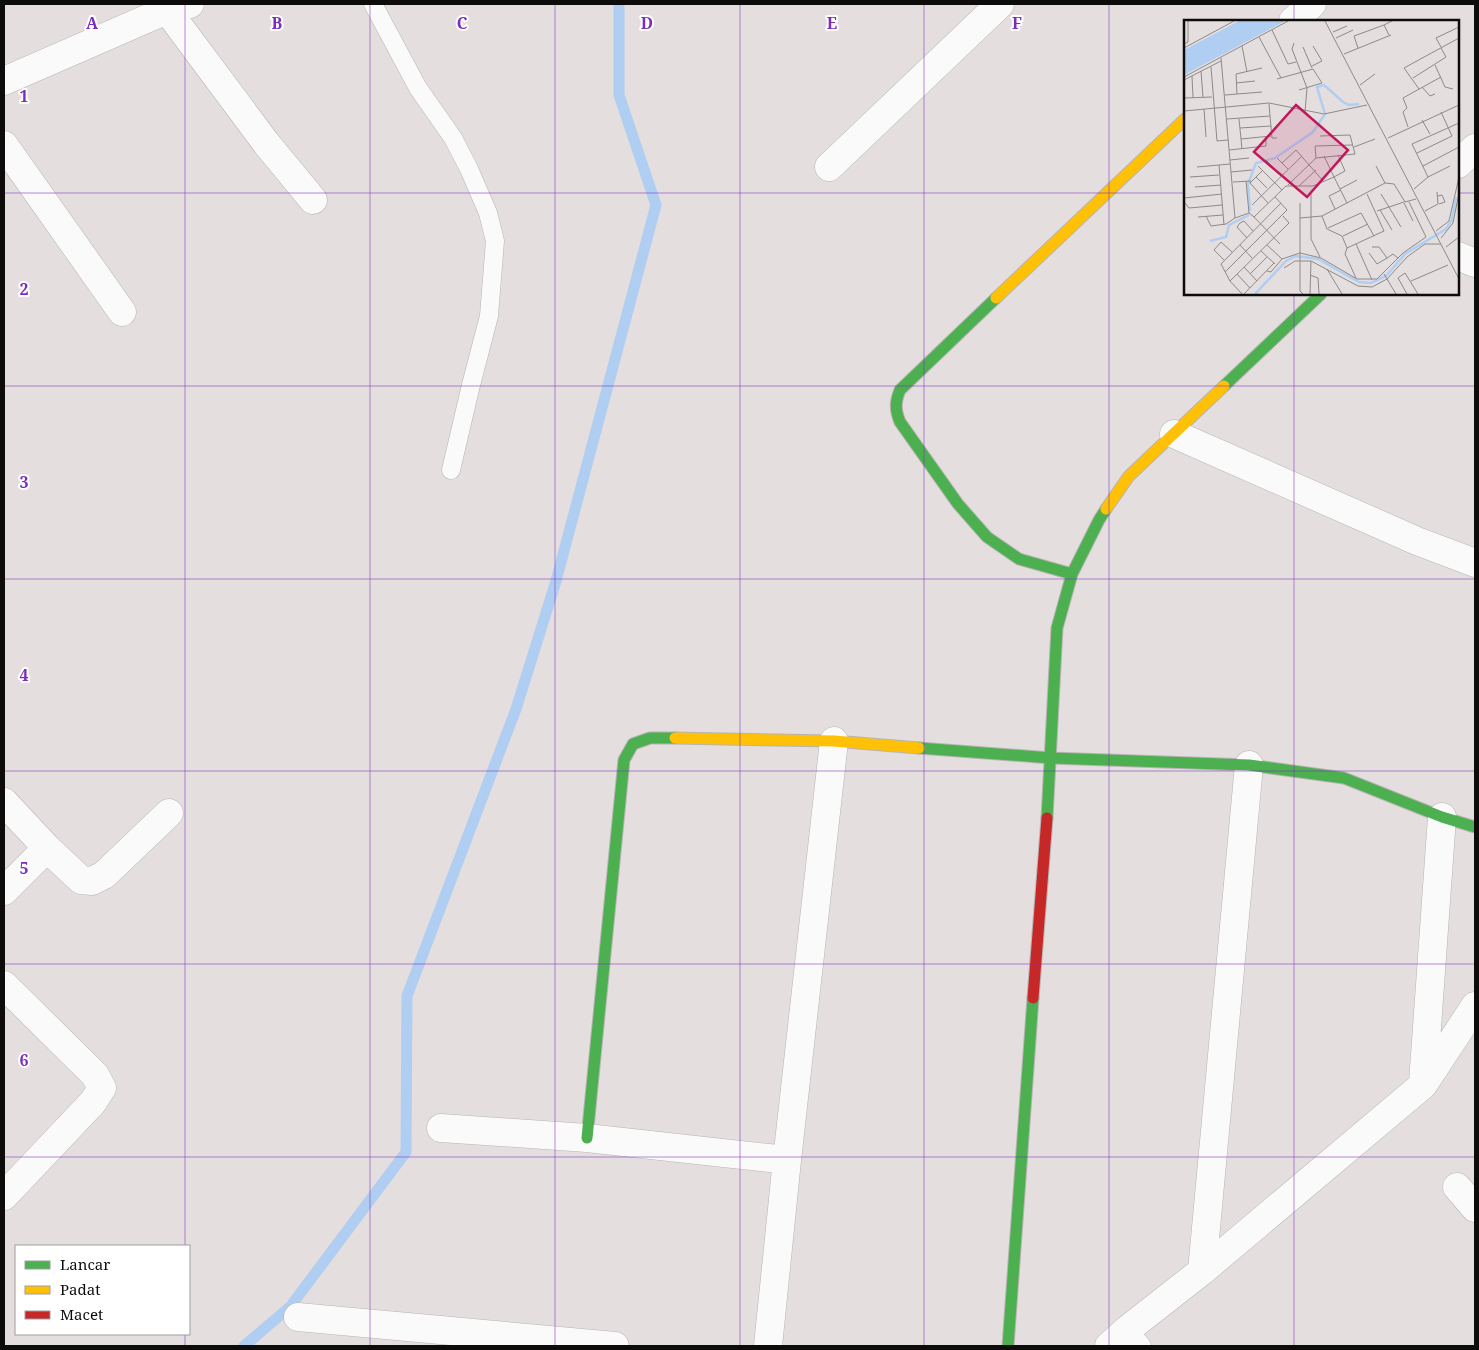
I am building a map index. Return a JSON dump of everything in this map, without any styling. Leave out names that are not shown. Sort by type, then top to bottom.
[{"type":"street","points":[[829,167],[1000,4]]},
{"type":"street","points":[[1293,20],[1312,4]]},
{"type":"street","points":[[4,81],[178,7],[266,143],[313,200]]},
{"type":"street","points":[[1072,574],[1019,559],[987,537],[958,504],[900,422],[895,413],[894,402],[900,390],[1184,120]]},
{"type":"street","points":[[4,145],[122,312]]},
{"type":"street","points":[[1459,163],[1475,148]]},
{"type":"street","points":[[1459,256],[1475,263]]},
{"type":"street","points":[[1008,1346],[1051,758],[1057,628],[1072,574],[1099,520],[1129,476],[1320,295]]},
{"type":"street","points":[[1174,434],[1417,541],[1475,563]]},
{"type":"street","points":[[587,1138],[624,760],[633,744],[650,738],[834,741],[1051,758],[1249,765],[1344,778],[1442,817],[1475,827]]},
{"type":"street","points":[[768,1346],[834,741]]},
{"type":"street","points":[[1202,1271],[1249,765]]},
{"type":"street","points":[[4,802],[80,880],[92,881],[104,875],[169,813]]},
{"type":"street","points":[[1423,1085],[1442,817]]},
{"type":"street","points":[[4,891],[47,848]]},
{"type":"street","points":[[4,985],[96,1076],[102,1088],[94,1102],[4,1196]]},
{"type":"street","points":[[1126,1341],[1202,1271],[1423,1085],[1475,1006]]},
{"type":"street","points":[[440,1128],[587,1138],[787,1160]]},
{"type":"street","points":[[1457,1187],[1475,1208]]},
{"type":"street","points":[[298,1317],[615,1346]]},
{"type":"lane","points":[[373,4],[418,88],[453,138],[470,169],[488,214],[495,241],[489,316],[451,470]]},
{"type":"waterway","points":[[244,1346],[290,1307],[406,1152],[407,996],[516,709],[556,581],[656,205],[619,95],[619,4]]},
{"type":"traffic: fast","points":[[1224,386],[1320,295]]},
{"type":"traffic: fast","points":[[996,298],[900,390],[896,402],[897,414],[900,422],[958,504],[987,537],[1019,559],[1072,574]]},
{"type":"traffic: fast","points":[[1047,818],[1057,628],[1072,574],[1106,509]]},
{"type":"traffic: fast","points":[[587,1138],[624,760],[633,744],[650,738],[675,738]]},
{"type":"traffic: fast","points":[[919,748],[1051,758],[1249,765],[1344,778],[1442,817],[1475,827]]},
{"type":"traffic: fast","points":[[1008,1346],[1033,998]]},
{"type":"traffic: slow","points":[[996,298],[1184,120]]},
{"type":"traffic: slow","points":[[1106,509],[1129,476],[1224,386]]},
{"type":"traffic: slow","points":[[675,738],[834,741],[919,748]]},
{"type":"traffic: jam","points":[[1033,998],[1047,818]]}]
